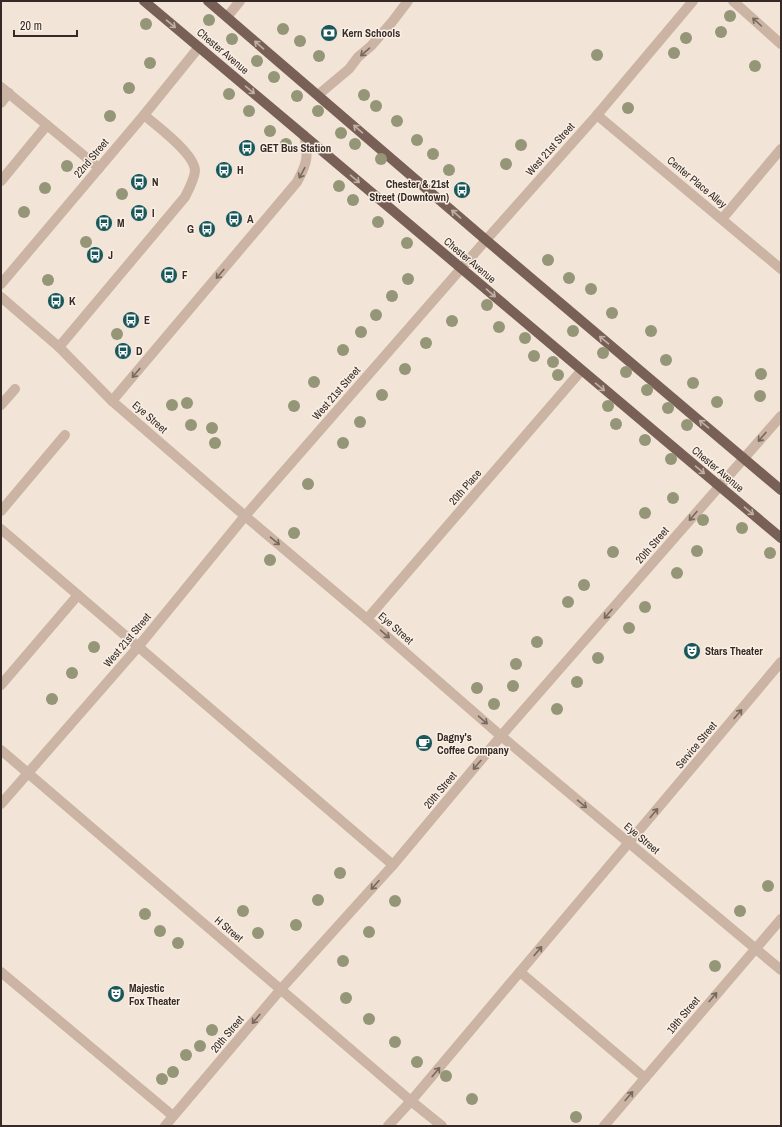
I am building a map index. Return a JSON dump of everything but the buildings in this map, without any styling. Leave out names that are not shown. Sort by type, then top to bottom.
[{"type":"main road","name":"Chester Avenue","points":[[144,1],[581,371],[781,538]]},
{"type":"main road","points":[[208,1],[486,240],[781,490]]},
{"type":"street","points":[[227,17],[240,1]]},
{"type":"street","points":[[318,95],[349,69],[358,57],[371,46],[388,27],[408,1]]},
{"type":"street","name":"West 21st Street","points":[[1,804],[27,772],[138,647],[245,516],[461,268],[597,115],[693,1]]},
{"type":"street","points":[[733,1],[781,44]]},
{"type":"street","name":"22nd Street","points":[[1,284],[144,115],[199,47]]},
{"type":"street","points":[[1,103],[5,90],[99,168]]},
{"type":"street","points":[[59,347],[185,197],[192,182],[195,170],[189,158],[179,145],[144,115]]},
{"type":"street","name":"Center Place Alley","points":[[597,115],[781,268]]},
{"type":"street","points":[[1,181],[47,125]]},
{"type":"street","points":[[112,401],[297,182],[305,166],[308,149],[304,136]]},
{"type":"street","points":[[722,219],[781,149]]},
{"type":"street","name":"Eye Street","points":[[1,297],[59,347],[112,401],[245,516],[367,619],[501,736],[781,970]]},
{"type":"street","name":"20th Place","points":[[367,619],[581,371]]},
{"type":"street","points":[[1,405],[15,389]]},
{"type":"street","name":"20th Street","points":[[164,1126],[281,989],[393,865],[501,736],[781,416]]},
{"type":"street","points":[[1,511],[65,435]]},
{"type":"street","points":[[1,529],[393,865]]},
{"type":"street","points":[[1,685],[78,595]]},
{"type":"street","name":"Service Street","points":[[388,1126],[411,1101],[781,662]]},
{"type":"street","name":"H Street","points":[[1,750],[442,1126]]},
{"type":"street","name":"19th Street","points":[[604,1126],[781,919]]},
{"type":"street","points":[[1,972],[173,1116]]},
{"type":"street","points":[[520,972],[645,1078]]},
{"type":"place","name":"Kern Schools","points":[[329,33]]},
{"type":"place","name":"GET Bus Station","points":[[247,148]]},
{"type":"place","name":"H","points":[[224,170]]},
{"type":"place","name":"N","points":[[139,182]]},
{"type":"place","name":"Chester & 21st Street (Downtown)","points":[[462,190]]},
{"type":"place","name":"I","points":[[139,213]]},
{"type":"place","name":"A","points":[[234,219]]},
{"type":"place","name":"M","points":[[104,223]]},
{"type":"place","name":"G","points":[[207,229]]},
{"type":"place","name":"J","points":[[95,255]]},
{"type":"place","name":"F","points":[[169,275]]},
{"type":"place","name":"K","points":[[56,301]]},
{"type":"place","name":"E","points":[[131,320]]},
{"type":"place","name":"D","points":[[123,351]]},
{"type":"place","name":"Stars Theater","points":[[692,651]]},
{"type":"place","name":"Dagny's Coffee Company","points":[[424,743]]},
{"type":"place","name":"Majestic Fox Theater","points":[[116,994]]}]
